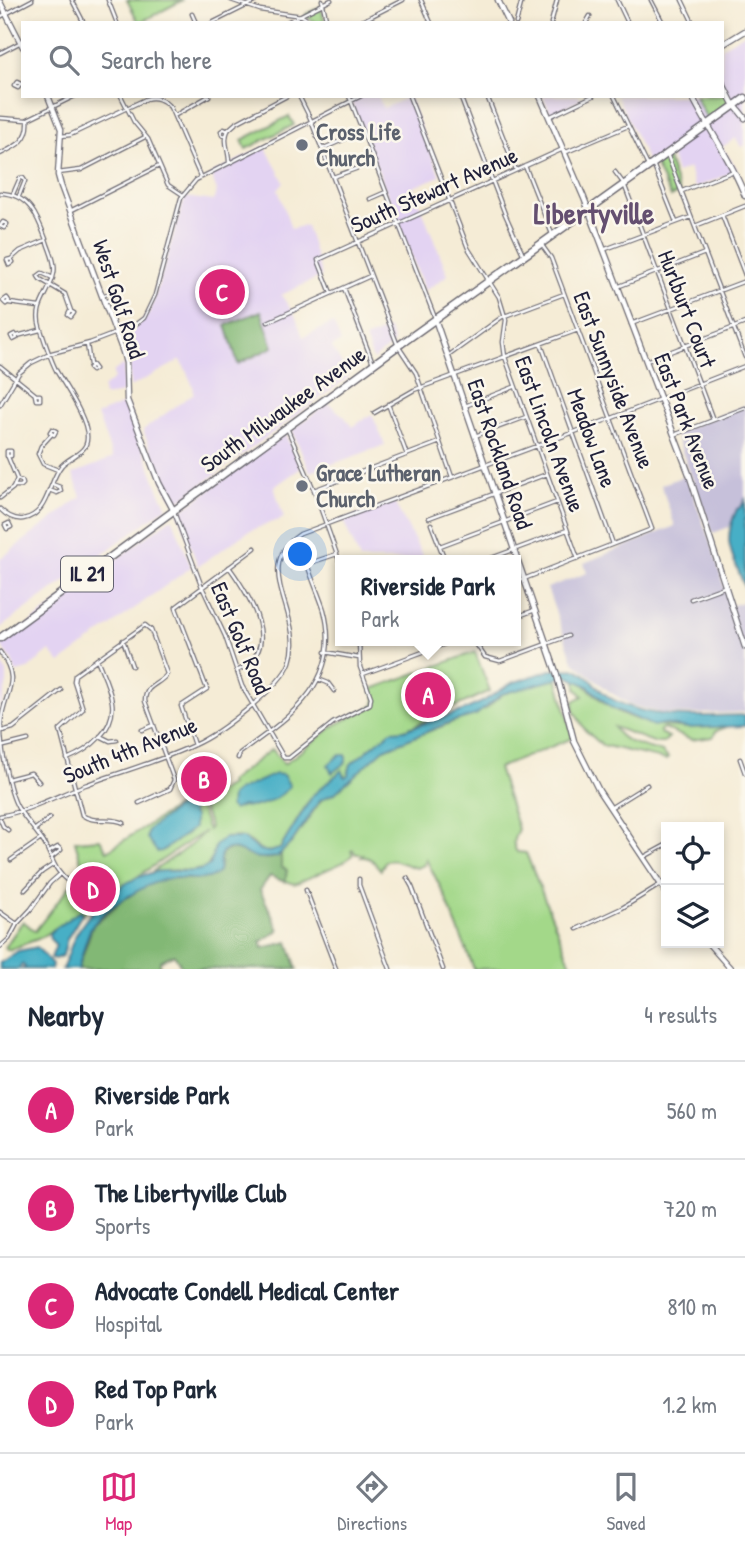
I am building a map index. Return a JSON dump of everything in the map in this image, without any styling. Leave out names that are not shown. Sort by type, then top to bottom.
[{"type":"main road","name":"IL 21","points":[[588,211],[745,97]]},
{"type":"main road","name":"South Milwaukee Avenue","points":[[0,638],[373,364],[588,211]]},
{"type":"street","points":[[3,16],[32,0]]},
{"type":"street","points":[[72,0],[82,21]]},
{"type":"street","points":[[108,0],[116,21]]},
{"type":"street","points":[[231,0],[308,21]]},
{"type":"street","points":[[216,21],[258,0]]},
{"type":"street","points":[[290,21],[322,2],[331,0]]},
{"type":"street","points":[[362,21],[404,0]]},
{"type":"street","points":[[421,0],[430,21]]},
{"type":"street","points":[[498,0],[509,21],[518,16]]},
{"type":"street","points":[[517,21],[522,0]]},
{"type":"street","points":[[552,21],[557,0]]},
{"type":"street","points":[[617,0],[627,21]]},
{"type":"street","points":[[653,0],[662,21]]},
{"type":"street","points":[[682,0],[692,21]]},
{"type":"street","points":[[0,2],[3,16],[21,43]]},
{"type":"street","points":[[322,2],[327,21]]},
{"type":"street","points":[[192,15],[195,21]]},
{"type":"street","points":[[587,21],[590,16]]},
{"type":"street","points":[[724,45],[745,31]]},
{"type":"street","points":[[0,53],[21,44]]},
{"type":"street","points":[[724,86],[745,118]]},
{"type":"street","name":"West Golf Road","points":[[49,98],[60,124],[58,173],[126,363],[127,400],[159,483],[174,511]]},
{"type":"street","points":[[0,118],[28,119],[71,98]]},
{"type":"street","points":[[122,98],[146,137],[168,185],[183,195]]},
{"type":"street","points":[[61,136],[71,135],[149,98]]},
{"type":"street","points":[[154,98],[167,103],[200,177]]},
{"type":"street","points":[[174,116],[206,98]]},
{"type":"street","points":[[229,162],[226,136],[222,135],[221,131],[228,131],[236,123],[283,98]]},
{"type":"street","points":[[300,98],[312,120],[398,346],[416,373],[452,477]]},
{"type":"street","points":[[350,98],[435,319]]},
{"type":"street","points":[[0,405],[15,378],[25,367],[50,354],[87,344],[138,323],[152,306],[183,195],[190,185],[236,158],[357,98]]},
{"type":"street","name":"East Lincoln Avenue","points":[[410,98],[469,251],[499,297],[505,316],[505,357],[578,558]]},
{"type":"street","points":[[461,98],[524,256]]},
{"type":"street","points":[[488,98],[516,170]]},
{"type":"street","name":"East Park Avenue","points":[[541,98],[588,211],[706,520],[745,647]]},
{"type":"street","points":[[549,117],[589,98]]},
{"type":"street","points":[[615,98],[651,166],[676,222]]},
{"type":"street","points":[[693,98],[706,125],[735,170],[745,196]]},
{"type":"street","points":[[0,154],[23,141],[27,134],[28,119]]},
{"type":"street","name":"South Stewart Avenue","points":[[331,293],[318,260],[525,166],[628,126]]},
{"type":"street","points":[[323,149],[363,131]]},
{"type":"street","points":[[58,173],[81,170],[146,137]]},
{"type":"street","points":[[229,154],[236,158]]},
{"type":"street","points":[[667,154],[745,357]]},
{"type":"street","points":[[333,177],[375,162]]},
{"type":"street","points":[[70,211],[159,166]]},
{"type":"street","points":[[525,166],[553,236]]},
{"type":"street","points":[[682,191],[735,170]]},
{"type":"street","name":"Hurlburt Court","points":[[615,172],[625,184],[713,420]]},
{"type":"street","points":[[13,194],[20,178],[23,178],[25,181],[19,196]]},
{"type":"street","points":[[370,198],[386,192]]},
{"type":"street","points":[[0,193],[19,196],[34,211],[46,240],[55,266],[38,316],[57,372],[72,396],[88,437],[85,447],[59,470],[42,506],[34,514],[23,519],[11,517],[0,509]]},
{"type":"street","points":[[695,226],[745,206]]},
{"type":"street","points":[[722,215],[745,275]]},
{"type":"street","points":[[603,250],[691,216]]},
{"type":"street","points":[[11,259],[20,251],[46,240]]},
{"type":"street","name":"East Sunnyside Avenue","points":[[541,244],[551,258],[652,529],[613,544]]},
{"type":"street","points":[[617,287],[705,253]]},
{"type":"street","points":[[53,278],[38,274],[39,279],[65,294],[71,311]]},
{"type":"street","points":[[268,322],[370,275]]},
{"type":"street","points":[[631,324],[745,281]]},
{"type":"street","points":[[344,288],[373,364]]},
{"type":"street","points":[[448,356],[505,316],[564,294]]},
{"type":"street","points":[[9,303],[39,307]]},
{"type":"street","name":"East Rockland Road","points":[[435,319],[516,555]]},
{"type":"street","points":[[646,362],[745,323]]},
{"type":"street","points":[[16,335],[41,330]]},
{"type":"street","points":[[374,413],[422,388],[578,330]]},
{"type":"street","points":[[87,344],[90,365]]},
{"type":"street","name":"Meadow Lane","points":[[541,344],[613,544]]},
{"type":"street","points":[[0,366],[36,395]]},
{"type":"street","points":[[287,428],[314,490],[326,524],[337,554],[307,564],[282,554],[293,539],[326,524],[745,366]]},
{"type":"street","points":[[465,406],[516,387]]},
{"type":"street","points":[[388,404],[407,455]]},
{"type":"street","points":[[674,435],[745,408]]},
{"type":"street","points":[[475,436],[526,416]]},
{"type":"street","points":[[52,435],[41,446],[38,454],[43,464],[59,470]]},
{"type":"street","points":[[314,490],[440,442]]},
{"type":"street","points":[[0,498],[15,486],[17,479],[8,457]]},
{"type":"street","points":[[429,518],[547,474]]},
{"type":"street","points":[[49,490],[57,493],[61,491],[60,487],[52,484]]},
{"type":"street","points":[[440,546],[557,502]]},
{"type":"street","name":"East Golf Road","points":[[174,511],[251,705],[284,758],[289,758],[333,723],[367,706],[371,697],[363,674]]},
{"type":"street","points":[[9,523],[11,517]]},
{"type":"street","points":[[431,524],[443,555]]},
{"type":"street","points":[[500,555],[567,530]]},
{"type":"street","points":[[521,580],[613,544]]},
{"type":"street","points":[[194,745],[181,706],[209,690],[175,607],[255,548]]},
{"type":"street","name":"South 4th Avenue","points":[[0,817],[194,745],[251,705],[278,682],[293,653],[293,628],[277,575],[282,554]]},
{"type":"street","points":[[238,758],[240,753],[300,707],[318,679],[326,652],[327,630],[324,610],[307,564]]},
{"type":"street","points":[[229,567],[246,592],[261,637],[253,662],[237,671]]},
{"type":"street","name":"East Rockland Road","points":[[521,570],[547,644],[568,721],[582,757],[610,808],[661,879]]},
{"type":"street","points":[[691,599],[726,587]]},
{"type":"street","points":[[521,615],[535,610]]},
{"type":"street","points":[[124,823],[84,817],[60,730],[83,709],[74,678],[78,673],[122,640],[147,626],[151,630],[167,674],[150,687],[145,701],[173,777],[172,787],[139,803]]},
{"type":"street","points":[[477,646],[490,660],[500,661],[568,636]]},
{"type":"street","points":[[122,640],[132,666]]},
{"type":"street","points":[[359,646],[363,674],[439,646]]},
{"type":"street","points":[[0,652],[10,667],[12,681],[2,716],[1,732],[12,797],[49,852],[59,875],[70,883]]},
{"type":"street","points":[[326,652],[359,658]]},
{"type":"street","points":[[66,759],[88,750],[110,720],[111,695],[97,659]]},
{"type":"street","points":[[318,679],[328,683],[334,691]]},
{"type":"street","points":[[1,732],[22,722],[61,690]]},
{"type":"street","points":[[142,730],[154,725]]},
{"type":"street","points":[[100,736],[110,741],[117,740]]},
{"type":"street","points":[[4,747],[28,740]]},
{"type":"street","points":[[740,759],[745,773]]},
{"type":"street","points":[[0,766],[6,765]]},
{"type":"street","points":[[8,779],[16,779],[29,772],[34,774],[39,782]]},
{"type":"street","points":[[610,808],[647,785]]},
{"type":"street","points":[[0,817],[3,826],[8,830]]},
{"type":"street","points":[[34,830],[50,818]]},
{"type":"street","points":[[11,860],[41,839]]},
{"type":"street","points":[[49,852],[58,847],[61,850],[52,857]]},
{"type":"street","points":[[643,857],[661,848]]},
{"type":"street","points":[[24,890],[54,864]]},
{"type":"street","points":[[0,947],[59,875]]},
{"type":"street","points":[[359,878],[359,885],[390,969]]},
{"type":"street","points":[[407,878],[443,969]]},
{"type":"street","points":[[577,929],[622,908],[661,885]]},
{"type":"street","points":[[306,890],[336,969]]},
{"type":"street","points":[[0,912],[17,924]]},
{"type":"street","points":[[0,936],[6,942]]},
{"type":"street","points":[[712,948],[731,969]]},
{"type":"shaded area","points":[[745,33],[745,145],[741,147],[736,138],[722,147],[737,169],[695,188],[689,168],[676,173],[669,150],[649,164],[618,98],[724,98],[724,46]]},
{"type":"shaded area","points":[[357,98],[379,98],[383,108],[409,98],[440,176],[413,187],[448,275],[425,291],[351,101]]},
{"type":"shaded area","points":[[544,98],[581,99],[551,114]]},
{"type":"shaded area","points":[[265,146],[284,182],[278,189],[291,229],[306,225],[322,276],[281,295],[295,315],[303,337],[333,323],[341,342],[332,347],[349,377],[175,504],[165,487],[143,430],[194,393],[193,386],[181,360],[130,387],[130,362],[122,335],[150,313],[185,197],[213,201],[217,191],[211,174]]},
{"type":"shaded area","points":[[389,329],[394,343],[373,360],[365,339]]},
{"type":"shaded area","points":[[124,364],[123,393],[104,396],[103,388],[114,379],[113,372]]},
{"type":"shaded area","points":[[126,403],[167,507],[0,628],[0,559],[81,497],[73,474],[113,458],[97,415]]},
{"type":"shaded area","points":[[328,403],[345,417],[352,427],[372,414],[385,445],[310,472],[292,430]]},
{"type":"shaded area","points":[[745,405],[745,500],[737,509],[729,527],[713,533],[675,433]]},
{"type":"shaded area","points":[[285,434],[301,468],[274,487],[284,518],[249,531],[198,566],[178,513]]},
{"type":"shaded area","points":[[686,475],[730,606],[745,601],[745,712],[662,713],[631,705],[610,692],[573,661],[547,588],[587,573],[584,563],[675,526],[661,485]]},
{"type":"shaded area","points":[[394,502],[422,555],[358,555],[343,520]]},
{"type":"shaded area","points":[[173,519],[191,567],[60,663],[50,651],[28,669],[16,672],[1,645]]},
{"type":"shaded area","points":[[0,660],[7,673],[7,683],[0,710]]},
{"type":"green space","points":[[127,0],[183,0],[143,21],[138,21]]},
{"type":"green space","points":[[321,7],[324,21],[313,21],[306,14]]},
{"type":"green space","points":[[724,90],[729,106],[708,121],[696,98],[724,98]]},
{"type":"green space","points":[[289,116],[294,125],[246,149],[242,140]]},
{"type":"green space","points":[[667,157],[679,192],[671,197],[655,165]]},
{"type":"green space","points":[[261,311],[273,347],[238,364],[226,325]]},
{"type":"green space","points":[[475,652],[490,691],[380,741],[351,764],[345,778],[342,770],[308,802],[280,849],[261,850],[243,838],[225,838],[206,868],[152,872],[192,844],[205,831],[82,914],[82,911],[38,939],[8,950],[5,947],[23,921],[35,931],[83,869],[75,841],[100,839],[107,851],[195,795],[208,830],[210,827],[203,808],[212,803],[212,796],[230,785],[229,782],[272,749],[284,764],[335,725],[375,705],[372,689]]},
{"type":"green space","points":[[557,677],[573,738],[498,768],[518,829],[514,846],[517,852],[526,853],[573,969],[474,969],[444,894],[426,859],[424,865],[416,868],[393,860],[385,861],[381,870],[370,859],[361,857],[363,854],[356,854],[353,850],[353,855],[342,863],[295,884],[270,876],[248,854],[252,857],[277,857],[292,842],[322,799],[335,793],[384,749],[486,709],[502,694]]},
{"type":"green space","points":[[576,679],[610,707],[638,720],[685,728],[732,725],[716,731],[713,737],[691,740],[664,728],[660,733],[669,737],[663,743],[656,743],[614,727],[628,741],[662,752],[668,758],[666,760],[602,745],[585,730],[574,711],[574,701],[583,696],[576,688]]},
{"type":"green space","points":[[230,849],[262,858],[281,854],[281,867],[287,870],[285,882],[270,876],[260,890],[279,930],[261,942],[263,948],[288,942],[297,969],[183,969],[174,954],[160,961],[160,969],[78,969],[93,925],[120,902],[153,881],[190,879],[220,868],[221,856]]},
{"type":"water","points":[[745,500],[745,589],[729,541],[737,509]]},
{"type":"water","points":[[576,669],[609,697],[629,707],[678,716],[745,715],[745,726],[653,726],[610,707],[588,686],[567,676],[502,694],[476,715],[451,722],[384,749],[335,793],[320,800],[292,842],[277,857],[256,858],[228,849],[221,854],[219,872],[214,876],[203,879],[163,880],[128,897],[105,912],[91,928],[78,969],[62,969],[81,926],[100,904],[123,885],[149,873],[205,868],[210,865],[215,846],[224,838],[243,838],[259,850],[269,852],[280,849],[313,795],[342,770],[345,777],[348,775],[351,764],[391,731],[404,730],[462,711],[512,683],[551,670]]},
{"type":"water","points":[[339,755],[346,755],[346,762],[332,773],[328,765]]},
{"type":"water","points":[[275,774],[283,775],[290,786],[281,795],[254,806],[242,806],[233,810],[230,807],[231,796],[237,791]]},
{"type":"water","points":[[188,805],[194,817],[194,828],[157,852],[147,838],[148,830],[177,808]]},
{"type":"water","points":[[81,910],[82,914],[67,939],[63,955],[56,959],[51,958],[56,945],[50,939],[49,933]]},
{"type":"water","points":[[37,947],[52,964],[51,969],[22,969],[25,967],[22,964],[19,969],[0,969],[0,963],[18,951]]},
{"type":"place","name":"Cross Life Church","points":[[302,145]]},
{"type":"place","name":"Advocate Condell Medical Center","points":[[222,292]]},
{"type":"place","name":"Grace Lutheran Church","points":[[302,486]]},
{"type":"place","name":"Riverside Park","points":[[428,695]]},
{"type":"place","name":"The Libertyville Club","points":[[204,779]]},
{"type":"place","name":"Red Top Park","points":[[93,889]]},
{"type":"district","name":"Libertyville","points":[[594,214]]}]
